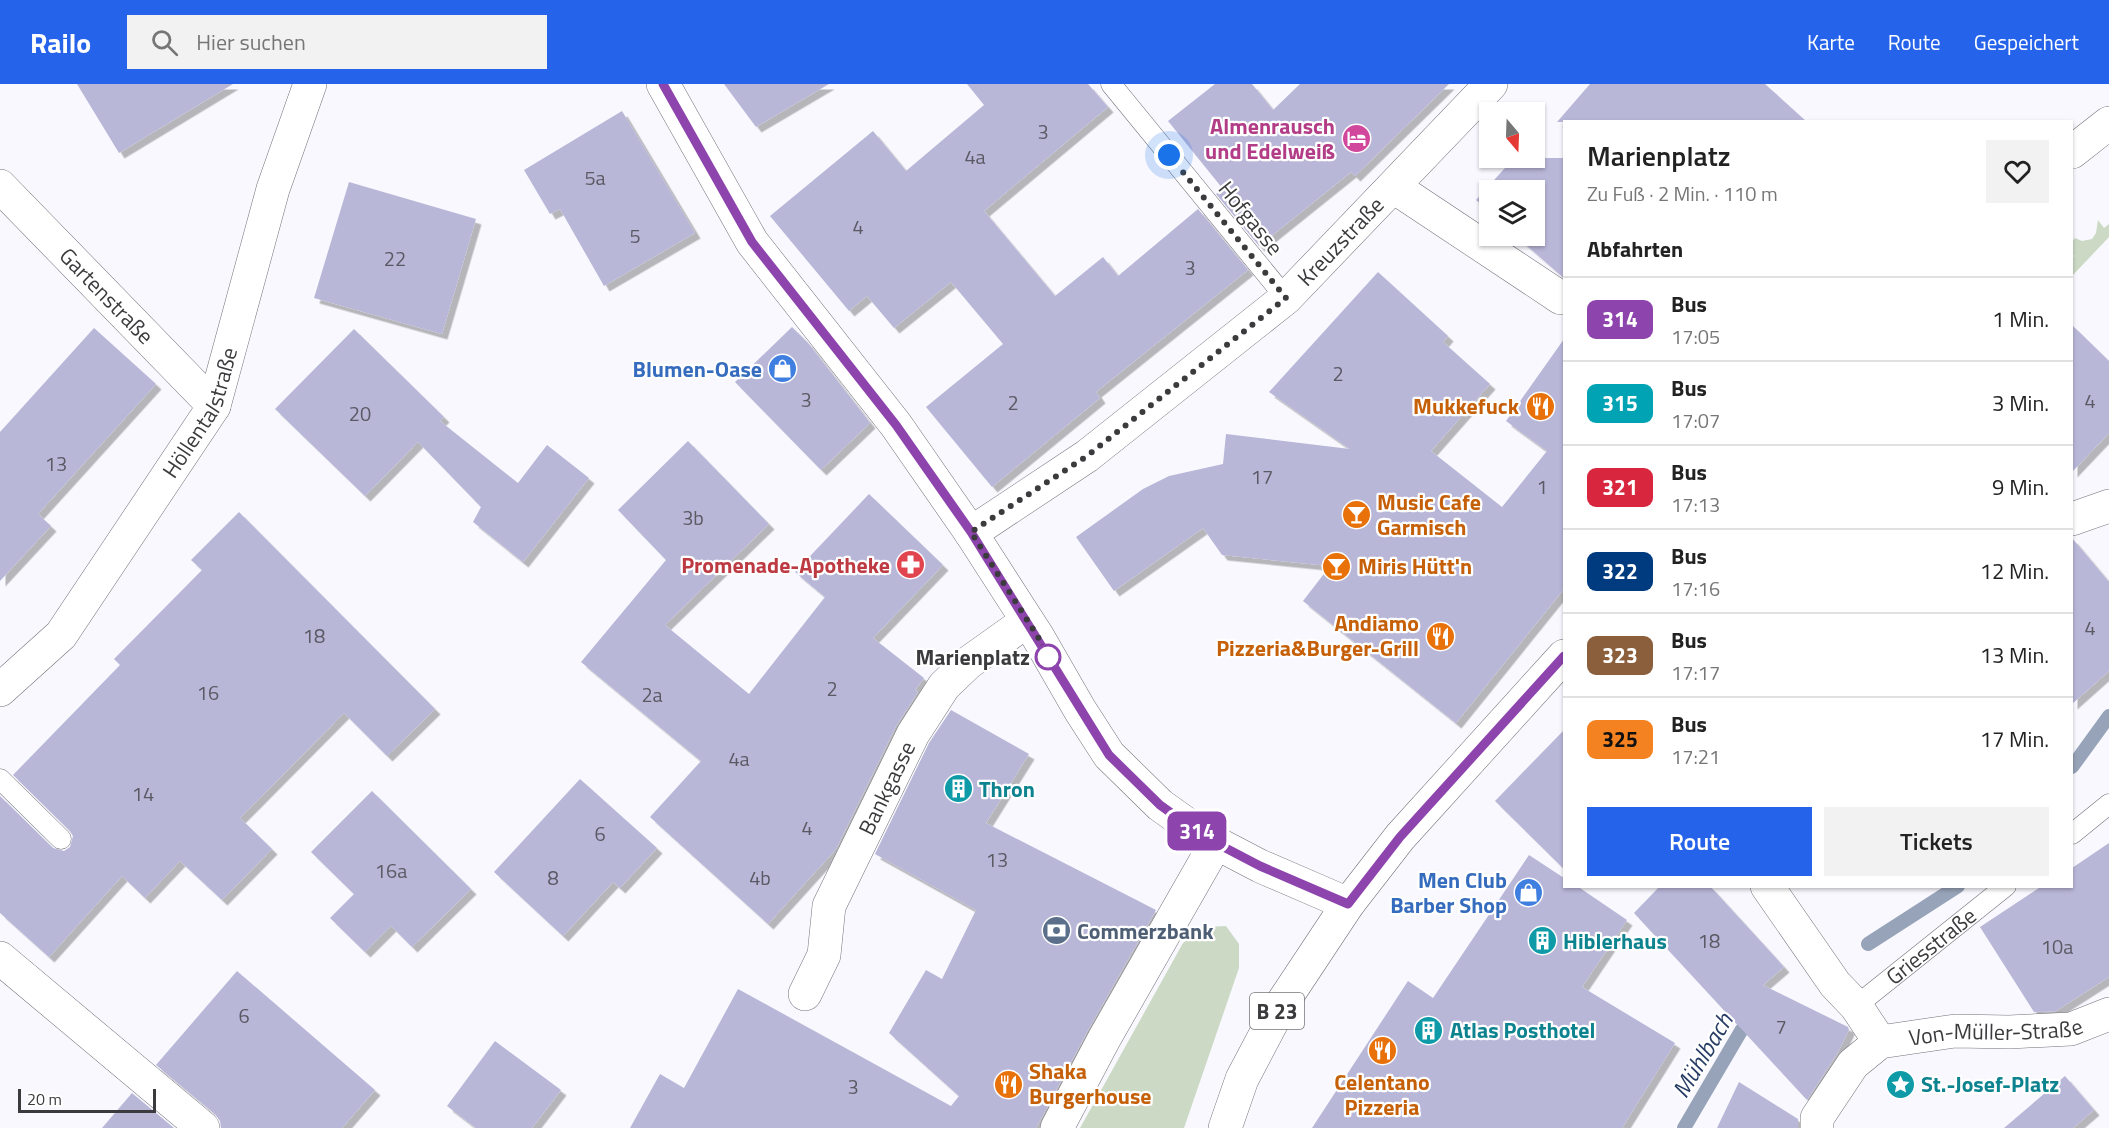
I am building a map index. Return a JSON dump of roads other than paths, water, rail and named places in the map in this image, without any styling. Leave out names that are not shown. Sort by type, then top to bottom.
[{"type":"street","name":"Höllentalstraße","points":[[0,690],[61,635],[214,406],[273,189],[310,84]]},
{"type":"street","points":[[663,84],[752,242],[896,425],[971,532],[1109,755],[1160,805],[1216,843],[1260,866],[1348,904]]},
{"type":"street","name":"Kreuzstraße","points":[[971,532],[1087,456],[1286,298],[1491,84]]},
{"type":"street","points":[[2073,151],[2109,123]]},
{"type":"street","name":"Gartenstraße","points":[[0,186],[214,406]]},
{"type":"street","name":"Kreuzstraße","points":[[1394,187],[1563,298]]},
{"type":"street","points":[[2073,519],[2109,506]]},
{"type":"street","name":"Bankgasse","points":[[805,994],[824,956],[829,906],[913,734],[944,686],[968,663],[1028,621]]},
{"type":"street","name":"B 23","points":[[1225,1128],[1242,1079],[1281,1005],[1348,904],[1400,837],[1563,657]]},
{"type":"street","points":[[1057,1128],[1104,1039],[1216,843]]},
{"type":"street","points":[[1768,888],[1880,1042],[1853,1064],[1817,1118],[1817,1128]]},
{"type":"street","points":[[0,958],[203,1128]]},
{"type":"street","name":"Von-Müller-Straße","points":[[1880,1042],[1955,1031],[2008,1032],[2071,1029],[2109,1014]]},
{"type":"lane","name":"Hofgasse","points":[[1111,84],[1286,298]]},
{"type":"lane","points":[[0,779],[61,839]]},
{"type":"lane","points":[[2073,833],[2109,804]]},
{"type":"lane","name":"Griesstraße","points":[[1845,995],[2003,888]]},
{"type":"waterway","name":"Mühlbach","points":[[2073,766],[2109,716]]},
{"type":"waterway","name":"Mühlbach","points":[[1868,944],[1955,888]]},
{"type":"waterway","name":"Mühlbach","points":[[1684,1128],[1741,1031],[1753,1015]]},
{"type":"place","name":"Almenrausch und Edelweiß","points":[[1356,139]]},
{"type":"place","name":"Blumen-Oase","points":[[783,369]]},
{"type":"place","name":"Mukkefuck","points":[[1540,406]]},
{"type":"place","name":"Music Cafe Garmisch","points":[[1356,515]]},
{"type":"place","name":"Promenade-Apotheke","points":[[911,565]]},
{"type":"place","name":"Miris Hütt'n","points":[[1337,566]]},
{"type":"place","name":"Andiamo Pizzeria&Burger-Grill","points":[[1440,636]]},
{"type":"place","name":"Marienplatz","points":[[1048,657]]},
{"type":"place","name":"Thron","points":[[958,789]]},
{"type":"place","name":"Men Club Barber Shop","points":[[1528,893]]},
{"type":"place","name":"Commerzbank","points":[[1056,931]]},
{"type":"place","name":"Hiblerhaus","points":[[1542,941]]},
{"type":"place","name":"Atlas Posthotel","points":[[1429,1030]]},
{"type":"place","name":"Celentano Pizzeria","points":[[1382,1050]]},
{"type":"place","name":"Shaka Burgerhouse","points":[[1008,1084]]},
{"type":"place","name":"St.-Josef-Platz","points":[[1900,1084]]}]
